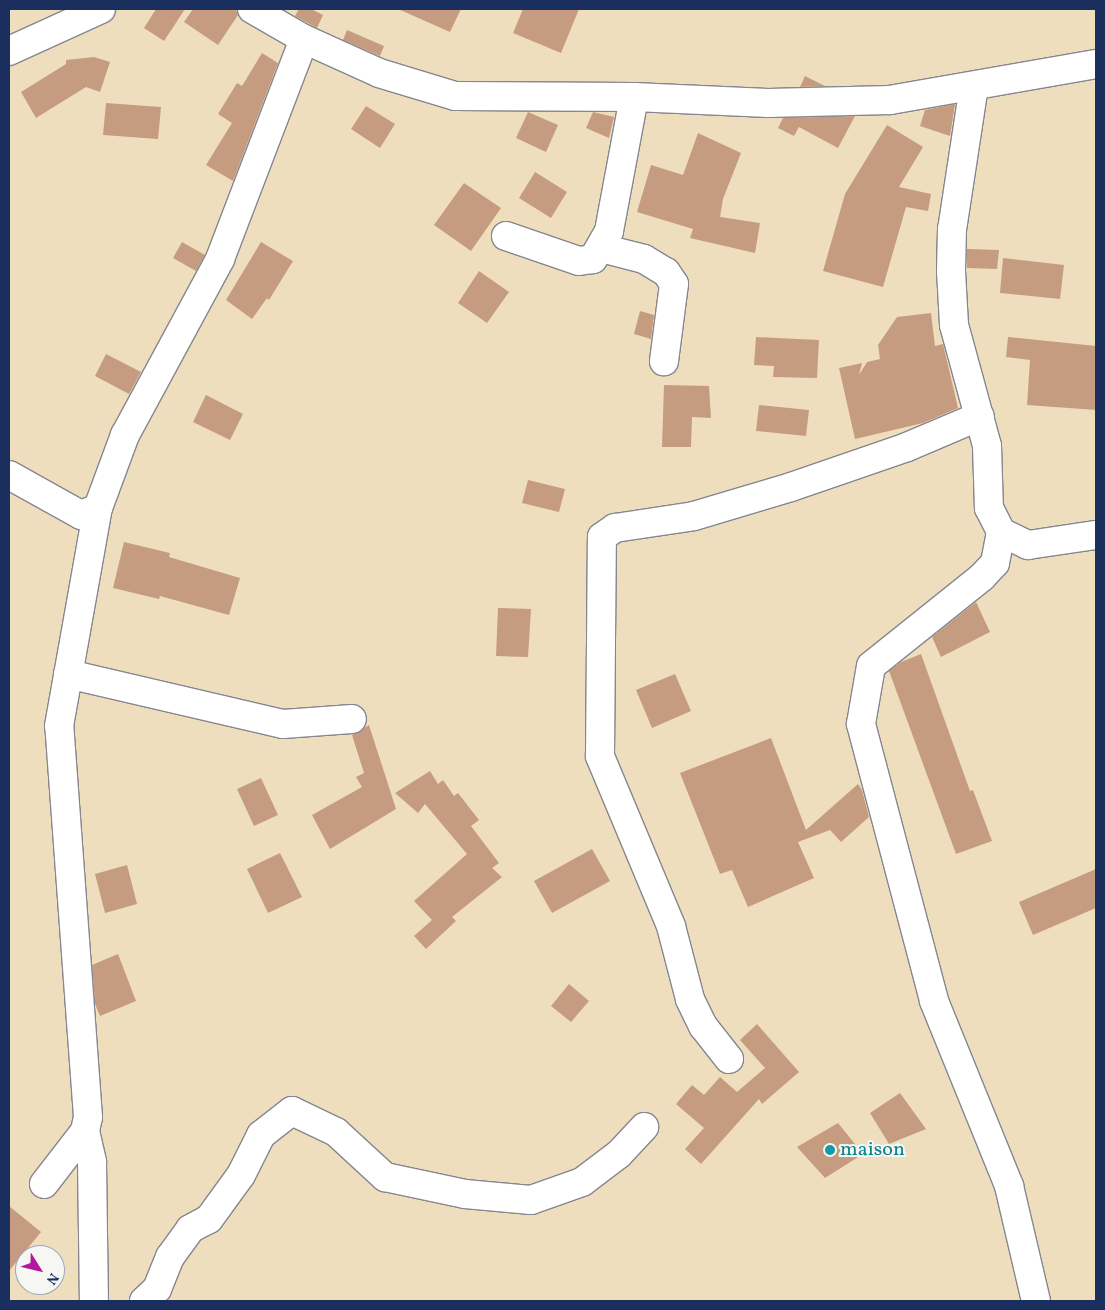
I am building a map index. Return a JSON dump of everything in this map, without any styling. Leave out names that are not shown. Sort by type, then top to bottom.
[{"type":"main road","points":[[9,51],[101,9]]},
{"type":"main road","points":[[252,9],[304,39],[379,73],[456,96],[634,97],[768,104],[890,100],[1096,64]]},
{"type":"main road","points":[[94,1301],[92,1162],[85,1131],[88,1117],[59,726],[98,508],[125,435],[220,260],[304,39]]},
{"type":"main road","points":[[974,86],[952,229],[951,271],[954,325],[987,446],[989,508],[1001,532],[995,563],[982,577],[871,666],[861,724],[934,1001],[1009,1186],[1036,1301]]},
{"type":"main road","points":[[506,236],[579,262],[593,259],[609,231],[634,97]]},
{"type":"main road","points":[[601,248],[644,259],[666,272],[674,284],[664,362]]},
{"type":"main road","points":[[729,1059],[703,1026],[690,999],[671,926],[600,756],[602,537],[615,528],[694,516],[790,487],[907,447],[980,416]]},
{"type":"main road","points":[[9,475],[81,515],[98,508]]},
{"type":"main road","points":[[1001,532],[1028,545],[1096,535]]},
{"type":"main road","points":[[68,674],[283,724],[352,719]]},
{"type":"main road","points":[[144,1301],[157,1289],[170,1257],[190,1228],[209,1219],[240,1175],[261,1136],[292,1111],[336,1132],[385,1177],[465,1194],[531,1200],[582,1182],[619,1154],[644,1127]]},
{"type":"main road","points":[[44,1184],[85,1131]]},
{"type":"building","points":[[156,9],[185,9],[164,41],[144,28]]},
{"type":"building","points":[[193,9],[236,9],[238,15],[218,45],[184,22]]},
{"type":"building","points":[[299,9],[311,9],[323,15],[317,28],[295,16]]},
{"type":"building","points":[[398,9],[461,9],[450,32]]},
{"type":"building","points":[[523,9],[579,9],[561,53],[513,33]]},
{"type":"building","points":[[347,30],[384,46],[380,56],[343,40]]},
{"type":"building","points":[[262,53],[278,63],[233,181],[206,165],[232,123],[218,114],[237,83],[242,86]]},
{"type":"building","points":[[94,57],[110,62],[100,92],[86,87],[36,118],[21,92],[66,64],[66,60]]},
{"type":"building","points":[[805,76],[825,86],[800,87]]},
{"type":"building","points":[[106,103],[161,107],[158,139],[103,135]]},
{"type":"building","points":[[955,104],[950,136],[920,126],[925,110]]},
{"type":"building","points":[[366,106],[395,124],[380,148],[351,129]]},
{"type":"building","points":[[528,112],[558,125],[546,152],[516,138]]},
{"type":"building","points":[[593,112],[614,117],[609,138],[586,128]]},
{"type":"building","points":[[855,116],[838,148],[799,127],[794,136],[778,128],[783,118]]},
{"type":"building","points":[[887,125],[923,147],[899,187],[931,194],[928,211],[906,207],[883,287],[823,271],[845,194]]},
{"type":"building","points":[[698,133],[741,153],[723,199],[720,217],[760,223],[755,253],[690,238],[693,229],[637,212],[651,165],[683,175]]},
{"type":"building","points":[[535,172],[567,192],[551,218],[519,198]]},
{"type":"building","points":[[464,183],[501,208],[471,251],[434,225]]},
{"type":"building","points":[[182,242],[205,255],[196,271],[173,258]]},
{"type":"building","points":[[261,242],[293,261],[269,300],[267,298],[252,319],[226,300]]},
{"type":"building","points":[[967,249],[999,250],[997,269],[967,268]]},
{"type":"building","points":[[1003,258],[1064,265],[1060,299],[1000,293]]},
{"type":"building","points":[[479,271],[509,292],[487,323],[458,303]]},
{"type":"building","points":[[640,311],[654,315],[651,339],[634,334]]},
{"type":"building","points":[[931,313],[935,346],[943,344],[958,408],[923,423],[855,439],[839,368],[862,363],[859,375],[867,362],[880,359],[878,345],[897,317]]},
{"type":"building","points":[[756,337],[819,340],[817,378],[773,377],[774,366],[754,365]]},
{"type":"building","points":[[1008,337],[1096,346],[1096,410],[1027,405],[1030,360],[1006,357]]},
{"type":"building","points":[[106,354],[141,372],[129,394],[95,376]]},
{"type":"building","points":[[664,385],[709,386],[711,418],[692,417],[691,447],[662,447]]},
{"type":"building","points":[[206,395],[243,414],[230,440],[193,422]]},
{"type":"building","points":[[759,405],[809,410],[806,436],[756,431]]},
{"type":"building","points":[[528,480],[565,489],[559,512],[522,503]]},
{"type":"building","points":[[124,542],[170,553],[169,557],[240,578],[229,615],[160,596],[159,599],[113,588]]},
{"type":"building","points":[[976,602],[990,632],[941,657],[932,637]]},
{"type":"building","points":[[498,608],[531,609],[528,657],[496,656]]},
{"type":"building","points":[[921,654],[970,791],[973,790],[992,841],[956,854],[889,671],[901,662]]},
{"type":"building","points":[[675,674],[691,711],[652,728],[636,690]]},
{"type":"building","points":[[369,725],[396,809],[330,849],[312,815],[362,787],[356,777],[364,773],[352,735]]},
{"type":"building","points":[[771,738],[806,830],[858,784],[862,790],[869,817],[841,842],[830,830],[798,842],[814,878],[748,907],[732,870],[720,874],[680,773]]},
{"type":"building","points":[[430,771],[438,784],[443,780],[454,796],[458,793],[479,820],[471,826],[499,863],[492,868],[502,877],[452,917],[456,921],[426,949],[414,936],[432,920],[414,901],[467,854],[425,804],[418,813],[395,793]]},
{"type":"building","points":[[261,778],[278,815],[254,826],[237,789]]},
{"type":"building","points":[[592,849],[610,881],[552,913],[534,881]]},
{"type":"building","points":[[280,853],[302,897],[268,913],[247,869]]},
{"type":"building","points":[[127,865],[137,904],[105,913],[95,874]]},
{"type":"building","points":[[1096,869],[1096,908],[1033,935],[1019,902]]},
{"type":"building","points":[[118,954],[136,1001],[100,1016],[95,1004],[92,965]]},
{"type":"building","points":[[569,984],[589,1001],[571,1022],[551,1006]]},
{"type":"building","points":[[757,1024],[799,1072],[762,1104],[759,1099],[701,1164],[685,1149],[704,1128],[676,1104],[692,1085],[704,1095],[720,1077],[737,1092],[765,1068],[740,1040]]},
{"type":"building","points":[[900,1093],[926,1129],[889,1144],[870,1113]]},
{"type":"building","name":"maison","points":[[838,1123],[863,1154],[825,1178],[797,1147]]},
{"type":"building","points":[[9,1206],[41,1232],[30,1245],[15,1245],[15,1264],[9,1271]]},
{"type":"place","name":"maison","points":[[830,1150]]}]
